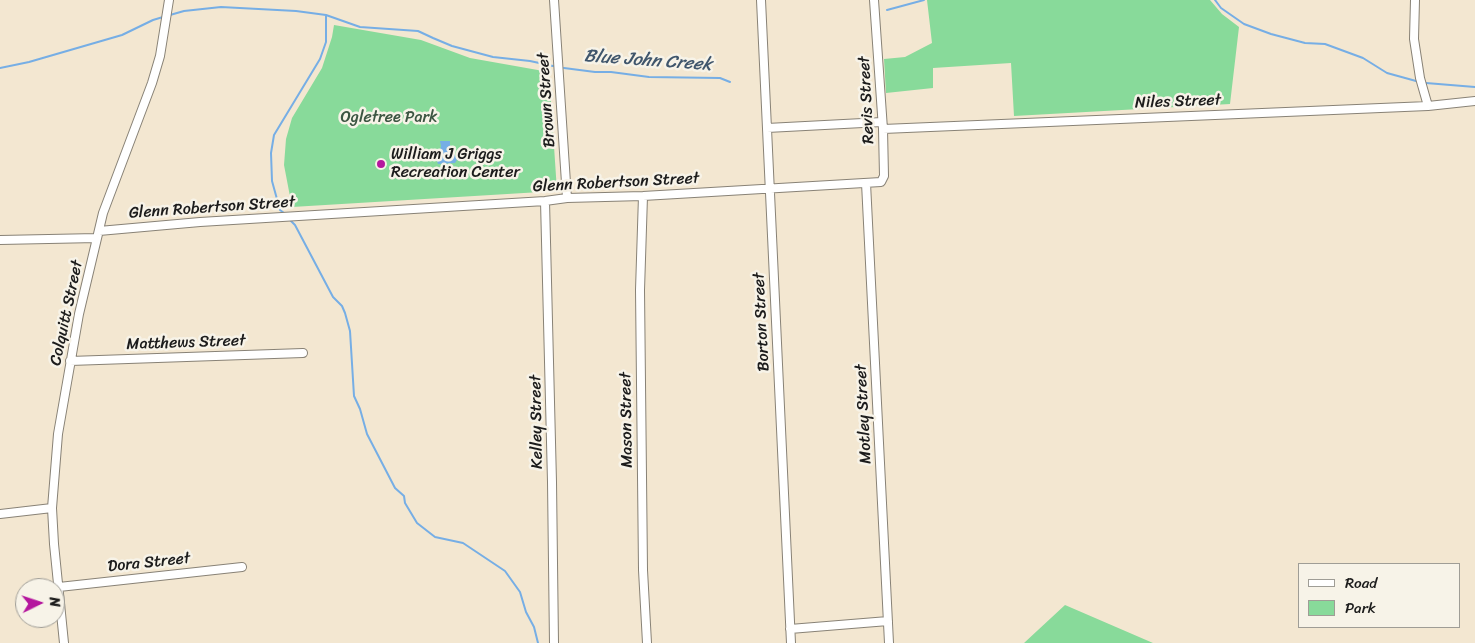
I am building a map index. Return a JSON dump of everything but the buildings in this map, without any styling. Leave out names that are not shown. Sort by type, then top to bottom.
[{"type":"street","name":"Colquitt Street","points":[[58,578],[52,508],[58,434],[70,360],[79,314],[109,195],[152,83],[163,40],[169,0]]},
{"type":"street","name":"Brown Street","points":[[554,0],[567,198]]},
{"type":"street","name":"Borton Street","points":[[761,0],[791,643]]},
{"type":"street","name":"Revis Street","points":[[866,183],[880,182],[884,176],[883,125],[874,0]]},
{"type":"street","points":[[1415,0],[1414,39],[1420,78],[1428,106]]},
{"type":"street","name":"Niles Street","points":[[767,128],[1428,106],[1475,102]]},
{"type":"street","name":"Glenn Robertson Street","points":[[0,240],[98,235],[200,222],[545,201],[567,198],[643,196],[866,183]]},
{"type":"street","name":"Motley Street","points":[[866,183],[889,643]]},
{"type":"street","name":"Mason Street","points":[[643,196],[640,319],[642,570],[647,643]]},
{"type":"street","name":"Kelley Street","points":[[545,201],[554,643]]},
{"type":"street","name":"Matthews Street","points":[[70,360],[303,353]]},
{"type":"street","points":[[0,514],[52,508]]},
{"type":"street","name":"Dora Street","points":[[65,585],[242,567]]},
{"type":"street","points":[[790,629],[888,621]]},
{"type":"street","name":"Colquitt Street","points":[[63,628],[64,643]]},
{"type":"green space","points":[[927,0],[1210,0],[1222,14],[1239,27],[1230,104],[1014,116],[1011,63],[933,68],[933,88],[886,93],[884,59],[905,57],[932,43]]},
{"type":"green space","name":"Ogletree Park","points":[[334,25],[421,40],[470,58],[549,72],[557,191],[292,207],[284,165],[286,139],[292,118],[322,68]]},
{"type":"green space","points":[[1065,605],[1153,643],[1024,643]]},
{"type":"water","points":[[440,141],[450,141],[457,160],[455,163],[438,164]]},
{"type":"waterway","name":"Blue John Creek","points":[[887,10],[924,0]]},
{"type":"waterway","name":"Blue John Creek","points":[[1215,0],[1221,8],[1244,24],[1271,34],[1305,43],[1325,44],[1363,58],[1387,73],[1416,81]]},
{"type":"waterway","name":"Blue John Creek","points":[[170,15],[184,11],[221,7],[296,11],[326,15],[360,27],[418,31],[452,46],[493,57],[530,61],[553,66]]},
{"type":"waterway","points":[[284,213],[280,210],[272,181],[271,153],[274,135],[320,59],[326,42],[326,15]]},
{"type":"waterway","name":"Blue John Creek","points":[[0,68],[29,62],[122,35],[163,17]]},
{"type":"waterway","name":"Blue John Creek","points":[[564,68],[649,77],[720,78],[730,82]]},
{"type":"waterway","name":"Blue John Creek","points":[[1426,83],[1475,87]]},
{"type":"waterway","points":[[289,219],[295,225],[333,297],[342,306],[345,313],[350,331],[354,396],[367,434],[395,488],[404,496],[405,503],[417,523],[435,537],[463,543],[505,571],[520,592],[526,612],[534,627],[538,643]]},
{"type":"place","name":"William J Griggs Recreation Center","points":[[381,164]]}]
